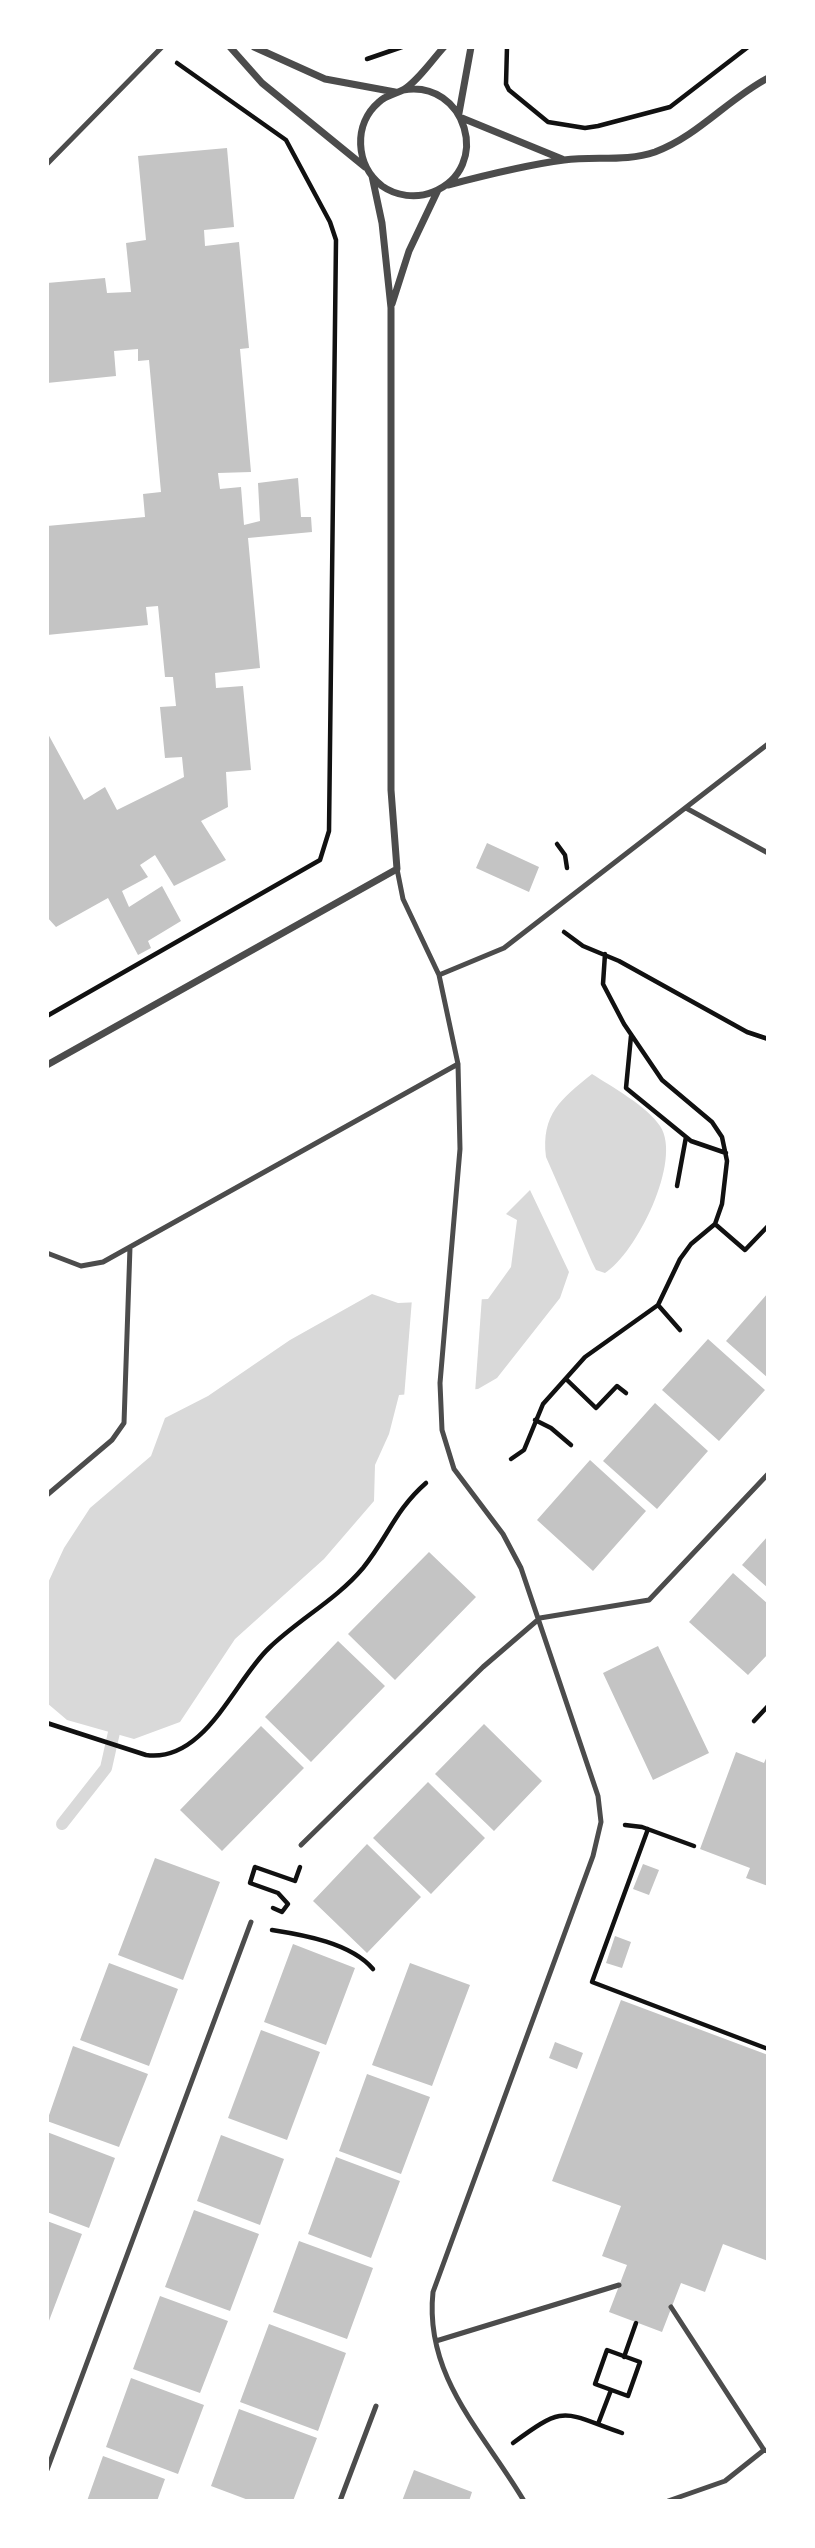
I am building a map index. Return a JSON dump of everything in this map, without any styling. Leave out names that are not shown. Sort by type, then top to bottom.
[{"type":"street","points":[[230,47],[262,83],[388,190],[408,196],[566,160],[634,157],[663,149],[691,133],[751,87],[768,78]]},
{"type":"street","points":[[254,47],[325,79],[399,91],[425,90],[438,94],[461,116],[511,140],[566,160]]},
{"type":"street","points":[[47,1065],[397,869],[391,790],[391,308],[382,223],[370,173],[361,152],[364,124],[373,108],[399,91],[443,47]]},
{"type":"street","points":[[447,185],[465,159],[467,134],[461,116],[471,47]]},
{"type":"street","points":[[391,308],[409,251],[438,190]]},
{"type":"lane","points":[[47,164],[162,48]]},
{"type":"lane","points":[[439,975],[496,952],[768,744]]},
{"type":"lane","points":[[685,808],[768,853]]},
{"type":"lane","points":[[397,869],[406,906],[439,975],[458,1064],[460,1149],[440,1383],[441,1423],[454,1469],[510,1545],[540,1618],[598,1796],[601,1816],[599,1836],[437,2279],[431,2307],[436,2341],[454,2393],[482,2442],[524,2501]]},
{"type":"lane","points":[[47,1254],[69,1264],[91,1266],[130,1247],[458,1064]]},
{"type":"lane","points":[[47,1495],[112,1440],[124,1423],[130,1247]]},
{"type":"lane","points":[[301,1845],[483,1667],[540,1618],[649,1600],[768,1474]]},
{"type":"lane","points":[[47,2470],[251,1922]]},
{"type":"lane","points":[[436,2341],[619,2285]]},
{"type":"lane","points":[[668,2501],[725,2481],[766,2450],[671,2307]]},
{"type":"lane","points":[[340,2501],[376,2406]]},
{"type":"path","points":[[507,47],[506,84],[509,90],[548,122],[585,128],[627,121],[670,107],[748,47]]},
{"type":"path","points":[[47,1016],[320,860],[329,831],[336,240],[330,222],[286,140],[181,67],[162,48]]},
{"type":"path","points":[[556,844],[565,855],[565,876]]},
{"type":"path","points":[[548,913],[575,942],[605,954],[747,1032],[768,1039]]},
{"type":"path","points":[[511,1459],[524,1450],[543,1404],[566,1378],[601,1343],[658,1306],[681,1259],[691,1244],[715,1224],[722,1204],[726,1153],[722,1137],[712,1122],[668,1086],[632,1036],[603,984],[605,954]]},
{"type":"path","points":[[632,1036],[626,1088],[699,1146],[726,1153]]},
{"type":"path","points":[[677,1186],[686,1137]]},
{"type":"path","points":[[715,1224],[745,1250],[768,1226]]},
{"type":"path","points":[[658,1306],[680,1329]]},
{"type":"path","points":[[566,1378],[596,1408],[617,1386],[626,1393]]},
{"type":"path","points":[[535,1420],[551,1427],[571,1445]]},
{"type":"path","points":[[47,1723],[146,1755],[168,1755],[201,1733],[229,1702],[263,1653],[303,1617],[347,1586],[375,1552],[395,1515],[426,1483]]},
{"type":"path","points":[[754,1721],[768,1706]]},
{"type":"path","points":[[625,1825],[648,1829],[694,1846]]},
{"type":"path","points":[[648,1829],[592,1982],[768,2049]]},
{"type":"path","points":[[301,1845],[305,1854],[295,1881],[255,1867],[250,1883],[278,1893],[288,1904],[282,1912],[250,1899],[243,1918],[273,1930],[296,1933],[363,1957],[373,1969]]},
{"type":"path","points":[[624,2357],[636,2323]]},
{"type":"path","points":[[607,2350],[640,2362],[628,2396],[611,2390],[595,2384],[607,2350]]},
{"type":"path","points":[[598,2424],[611,2390]]},
{"type":"path","points":[[505,2472],[510,2446],[552,2416],[566,2414],[622,2433]]},
{"type":"shaded area","points":[[592,1074],[629,1097],[647,1112],[660,1126],[666,1141],[661,1182],[653,1205],[630,1247],[605,1273],[596,1270],[546,1157],[545,1142],[550,1118],[556,1109],[571,1091]]},
{"type":"shaded area","points":[[530,1190],[569,1272],[560,1298],[497,1378],[478,1389],[399,1395],[389,1434],[375,1465],[374,1501],[324,1559],[235,1639],[180,1722],[134,1739],[67,1720],[47,1703],[47,1585],[64,1548],[90,1508],[151,1456],[165,1418],[208,1396],[290,1340],[372,1294],[398,1303],[488,1299],[511,1267],[517,1220],[506,1214]]},
{"type":"pier","points":[[482,1296],[475,1393],[404,1398],[412,1299]]},
{"type":"building","points":[[227,148],[234,227],[204,230],[205,246],[239,242],[249,348],[240,349],[251,472],[218,473],[220,489],[241,487],[244,525],[260,521],[258,483],[298,478],[301,517],[311,517],[312,532],[248,538],[260,668],[215,673],[216,688],[243,686],[251,770],[226,772],[228,807],[201,821],[226,860],[174,886],[155,855],[140,865],[148,877],[122,891],[129,907],[162,886],[181,921],[148,941],[151,948],[138,955],[108,898],[56,927],[47,917],[47,732],[84,800],[105,787],[117,810],[184,777],[182,757],[165,758],[160,707],[176,706],[173,677],[165,677],[158,606],[146,607],[148,625],[47,635],[47,526],[145,517],[143,494],[161,492],[149,360],[138,361],[138,349],[114,351],[116,376],[47,383],[47,283],[105,278],[107,293],[131,292],[126,243],[146,240],[138,156]]},
{"type":"building","points":[[487,843],[539,867],[529,892],[476,868]]},
{"type":"building","points":[[768,1293],[768,1378],[726,1341]]},
{"type":"building","points":[[708,1339],[765,1390],[719,1441],[662,1390]]},
{"type":"building","points":[[655,1403],[708,1451],[657,1509],[603,1461]]},
{"type":"building","points":[[590,1460],[646,1511],[593,1571],[537,1520]]},
{"type":"building","points":[[768,1536],[768,1588],[742,1565]]},
{"type":"building","points":[[429,1552],[476,1597],[395,1680],[348,1634]]},
{"type":"building","points":[[733,1573],[768,1604],[768,1654],[748,1675],[689,1622]]},
{"type":"building","points":[[338,1641],[385,1686],[311,1762],[265,1717]]},
{"type":"building","points":[[658,1646],[709,1753],[653,1780],[603,1673]]},
{"type":"building","points":[[484,1724],[542,1781],[494,1831],[435,1774]]},
{"type":"building","points":[[261,1726],[304,1768],[222,1851],[180,1810]]},
{"type":"building","points":[[736,1752],[764,1763],[768,1754],[768,1886],[746,1878],[750,1868],[700,1849]]},
{"type":"building","points":[[428,1782],[485,1838],[431,1894],[373,1838]]},
{"type":"building","points":[[367,1844],[421,1897],[367,1953],[313,1901]]},
{"type":"building","points":[[155,1858],[220,1882],[183,1980],[118,1955]]},
{"type":"building","points":[[643,1864],[659,1870],[649,1895],[633,1889]]},
{"type":"building","points":[[615,1936],[631,1942],[622,1968],[606,1963]]},
{"type":"building","points":[[293,1944],[355,1968],[326,2045],[264,2022]]},
{"type":"building","points":[[109,1963],[178,1989],[149,2066],[80,2040]]},
{"type":"building","points":[[410,1963],[470,1985],[432,2086],[372,2065]]},
{"type":"building","points":[[621,2000],[768,2055],[768,2261],[723,2244],[705,2292],[681,2283],[662,2332],[609,2312],[627,2265],[602,2256],[621,2206],[552,2181]]},
{"type":"building","points":[[261,2030],[320,2052],[287,2140],[228,2118]]},
{"type":"building","points":[[555,2042],[583,2053],[577,2069],[549,2058]]},
{"type":"building","points":[[73,2046],[148,2074],[119,2147],[47,2121]]},
{"type":"building","points":[[367,2074],[430,2097],[401,2174],[339,2151]]},
{"type":"building","points":[[47,2132],[115,2158],[89,2228],[47,2212]]},
{"type":"building","points":[[221,2135],[284,2159],[260,2225],[197,2201]]},
{"type":"building","points":[[336,2157],[400,2181],[371,2258],[308,2234]]},
{"type":"building","points":[[194,2210],[259,2234],[230,2311],[165,2287]]},
{"type":"building","points":[[47,2221],[82,2234],[47,2326]]},
{"type":"building","points":[[299,2241],[373,2268],[347,2339],[273,2312]]},
{"type":"building","points":[[160,2296],[228,2321],[200,2393],[133,2369]]},
{"type":"building","points":[[269,2324],[346,2353],[318,2431],[240,2402]]},
{"type":"building","points":[[131,2378],[204,2405],[178,2474],[106,2447]]},
{"type":"building","points":[[239,2409],[317,2438],[293,2501],[251,2501],[211,2486]]},
{"type":"building","points":[[103,2456],[165,2479],[157,2501],[87,2501]]},
{"type":"building","points":[[414,2470],[472,2492],[469,2501],[402,2501]]},
{"type":"waterway","points":[[62,1824],[106,1768],[117,1719]]}]
